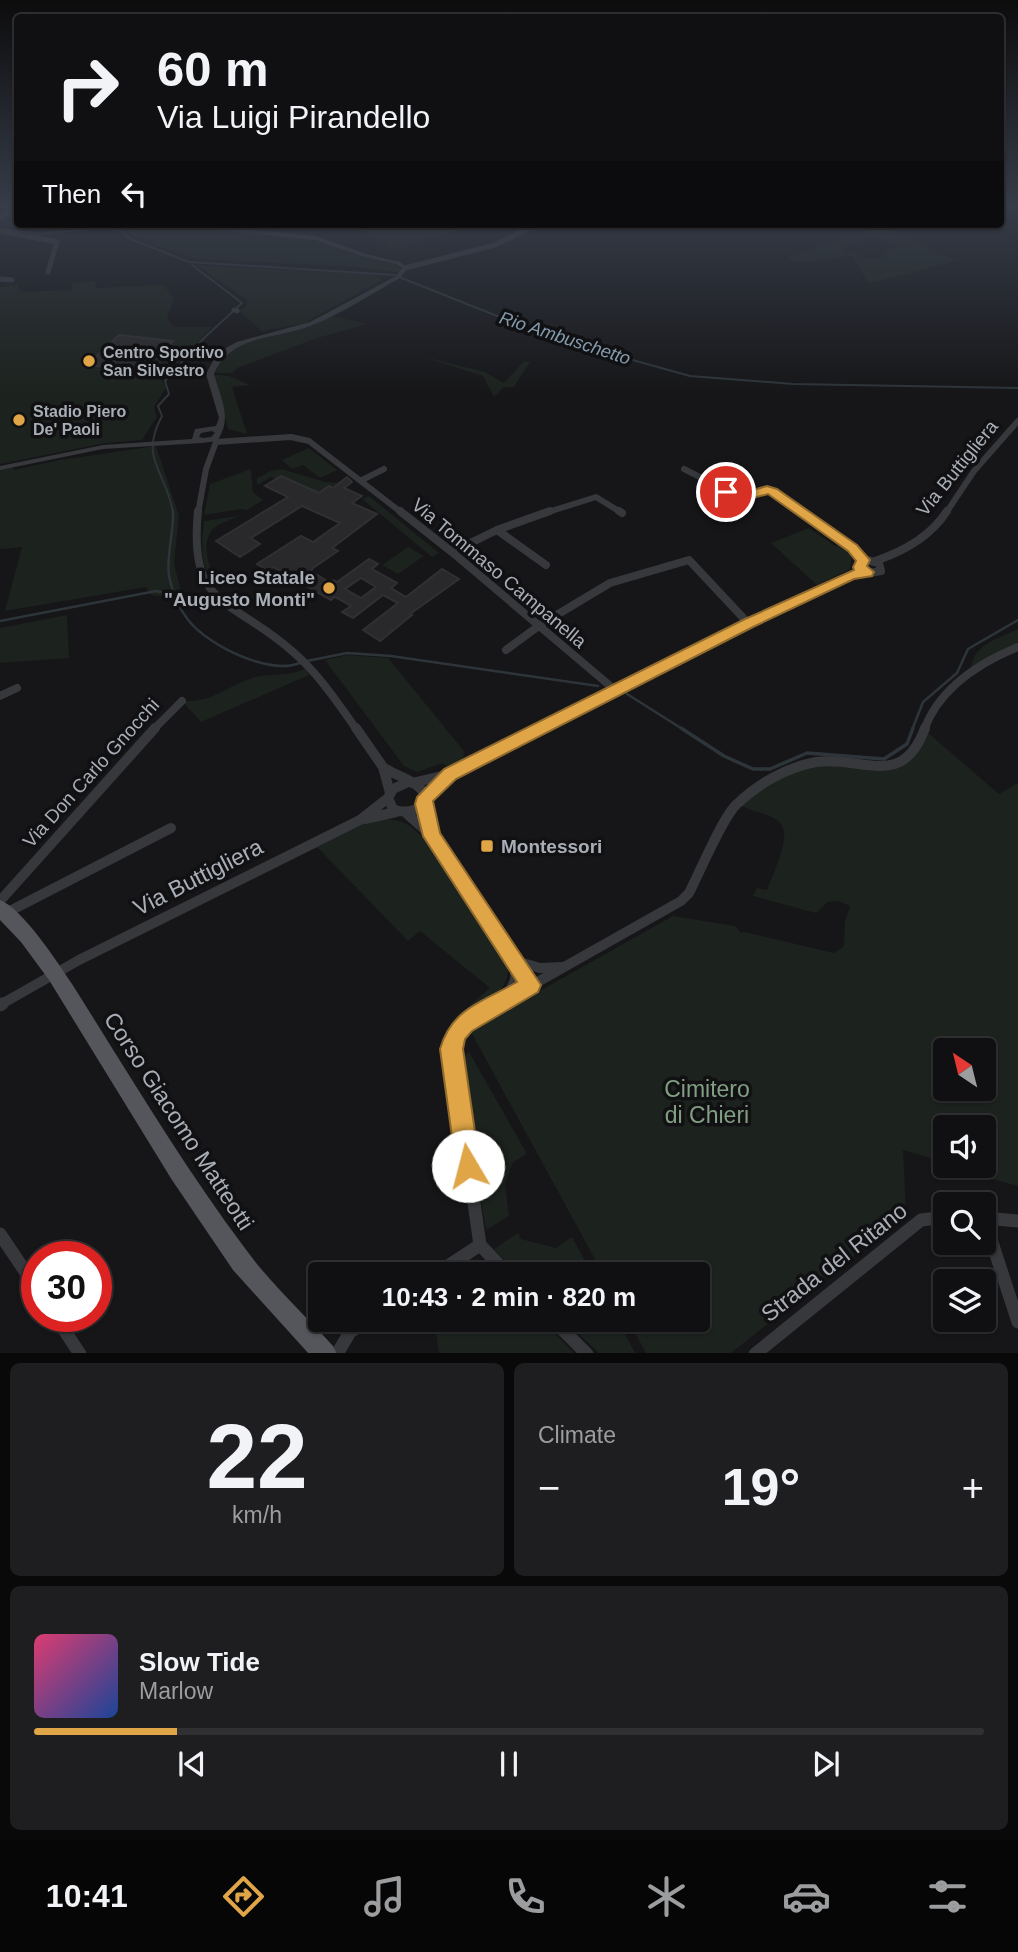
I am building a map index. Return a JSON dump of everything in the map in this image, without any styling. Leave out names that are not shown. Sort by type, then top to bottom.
[{"type":"main road","name":"Corso Giacomo Matteotti","points":[[2,907],[55,974],[179,1173],[241,1262],[326,1353]]},
{"type":"street","points":[[0,468],[103,447],[210,437],[222,425],[210,374],[216,362],[231,349],[261,335],[311,324],[411,269]]},
{"type":"street","points":[[0,279],[12,280]]},
{"type":"street","points":[[205,429],[215,424],[221,414]]},
{"type":"street","name":"Via Buttigliera","points":[[878,563],[915,542],[941,521],[974,471],[1018,421]]},
{"type":"street","points":[[205,429],[210,437],[210,454],[195,549],[199,573],[211,590],[230,607],[306,663],[382,766],[422,788],[432,836]]},
{"type":"street","points":[[205,429],[210,437]]},
{"type":"street","name":"Via Tommaso Campanella","points":[[210,437],[239,440],[303,438],[362,480],[452,552],[615,690]]},
{"type":"street","points":[[362,480],[384,469]]},
{"type":"street","points":[[389,795],[397,786],[450,774],[863,567],[878,563],[879,573],[863,567],[842,540],[773,492],[767,490],[737,496],[684,469]]},
{"type":"street","points":[[452,552],[497,530],[584,499],[596,497],[622,513]]},
{"type":"street","points":[[497,530],[546,565]]},
{"type":"street","points":[[506,650],[540,625],[610,583],[689,559],[748,624]]},
{"type":"street","points":[[496,1262],[480,1245],[452,1049],[456,1034],[464,1024],[681,901],[689,893],[733,807],[744,796],[768,781],[815,763],[831,761],[878,768],[903,760],[916,751],[936,705],[986,663],[1018,647]]},
{"type":"street","points":[[0,696],[17,688]]},
{"type":"street","name":"Via Don Carlo Gnocchi","points":[[2,907],[182,701]]},
{"type":"street","points":[[382,766],[390,806],[432,836],[531,985]]},
{"type":"street","points":[[402,813],[417,811],[450,774]]},
{"type":"street","name":"Via Buttigliera","points":[[0,1005],[55,974],[360,820],[389,795]]},
{"type":"street","name":"Via Buttigliera","points":[[360,820],[402,813]]},
{"type":"street","points":[[2,907],[171,828]]},
{"type":"street","points":[[516,961],[540,968],[564,967]]},
{"type":"street","points":[[506,1000],[515,980],[516,961]]},
{"type":"street","name":"Strada del Ritano","points":[[755,1353],[921,1220],[933,1218]]},
{"type":"street","points":[[996,1219],[1018,1221]]},
{"type":"street","points":[[0,1234],[21,1265]]},
{"type":"street","points":[[454,1262],[480,1245]]},
{"type":"street","points":[[996,1255],[1018,1322]]},
{"type":"street","points":[[65,1332],[79,1353]]},
{"type":"street","points":[[337,1353],[350,1332]]},
{"type":"street","points":[[565,1332],[587,1353]]},
{"type":"green space","points":[[202,269],[275,269],[367,274],[382,280],[305,323],[262,331],[238,310],[246,306],[247,300]]},
{"type":"green space","points":[[372,269],[401,269],[400,273]]},
{"type":"green space","points":[[860,269],[924,269],[869,283]]},
{"type":"green space","name":"Centro Sportivo San Silvestro","points":[[95,281],[96,288],[163,285],[174,298],[167,318],[174,327],[212,327],[162,380],[166,388],[154,407],[157,417],[142,440],[106,443],[0,464],[0,287],[17,285],[22,292],[71,290],[72,283]]},
{"type":"green space","points":[[332,316],[367,324],[317,338],[237,368],[232,373],[215,373],[222,362],[241,346],[264,337],[309,327]]},
{"type":"green space","points":[[424,357],[485,372],[504,383],[524,361],[530,362],[514,387],[504,387],[494,397],[483,376]]},
{"type":"green space","points":[[214,376],[229,376],[250,385],[232,387],[247,434],[228,429]]},
{"type":"green space","points":[[156,446],[179,516],[174,564],[183,598],[174,603],[169,597],[151,595],[146,587],[5,611],[22,547],[0,549],[0,469],[13,467],[14,470],[60,460]]},
{"type":"green space","points":[[309,448],[337,470],[320,478],[303,465],[292,469],[282,460]]},
{"type":"green space","points":[[251,469],[253,492],[263,500],[247,510],[204,515],[210,484]]},
{"type":"green space","points":[[282,469],[325,482],[340,483],[319,493],[281,476],[276,479],[271,477],[257,485],[257,478]]},
{"type":"green space","points":[[369,496],[439,553],[432,557],[362,499]]},
{"type":"green space","points":[[238,516],[215,527],[209,535],[207,557],[219,583],[216,586],[204,563],[204,521]]},
{"type":"green space","points":[[809,528],[852,554],[850,569],[817,585],[771,543]]},
{"type":"green space","points":[[408,547],[424,556],[398,574],[382,565]]},
{"type":"green space","points":[[67,615],[69,658],[0,663],[0,628]]},
{"type":"green space","points":[[1018,629],[1018,644],[971,669],[981,648]]},
{"type":"green space","points":[[348,655],[388,658],[464,751],[463,759],[449,768],[443,763],[417,772],[404,766],[325,660]]},
{"type":"green space","points":[[305,669],[309,675],[201,722],[182,701],[211,697],[256,677]]},
{"type":"green space","name":"Cimitero di Chieri","points":[[928,733],[999,794],[1018,783],[1018,1186],[988,1178],[996,1178],[996,1115],[933,1115],[933,1159],[903,1150],[906,1214],[731,1353],[646,1353],[635,1332],[710,1332],[710,1262],[596,1262],[470,1030],[673,916],[735,926],[741,933],[834,953],[844,946],[845,922],[850,906],[838,901],[827,902],[816,913],[753,896],[757,888],[767,890],[783,846],[783,829],[780,823],[771,817],[740,805],[783,777],[808,766],[839,761],[869,770],[885,770],[904,761]]},
{"type":"green space","points":[[382,819],[406,824],[424,839],[508,961],[506,980],[502,988],[496,996],[480,1007],[461,1013],[490,988],[420,931],[408,941],[317,847],[367,822]]},
{"type":"green space","points":[[469,1052],[527,1154],[513,1162],[505,1184],[509,1216],[486,1230],[462,1089],[467,1088],[463,1058]]},
{"type":"green space","points":[[518,1233],[521,1239],[556,1248],[572,1237],[586,1262],[506,1262],[494,1249]]},
{"type":"green space","points":[[436,1332],[553,1332],[574,1353],[439,1353]]},
{"type":"green space","points":[[577,1332],[624,1332],[635,1353],[599,1353]]},
{"type":"building","points":[[119,335],[173,341],[143,371],[87,365]]},
{"type":"building","points":[[281,476],[319,493],[329,486],[333,488],[347,477],[352,482],[344,488],[362,496],[352,503],[377,514],[332,548],[338,551],[313,568],[311,571],[329,582],[337,582],[369,559],[378,564],[372,569],[397,583],[391,588],[406,597],[442,569],[459,579],[410,614],[412,615],[380,641],[363,630],[398,603],[383,595],[353,618],[342,612],[351,606],[335,597],[331,600],[273,567],[268,571],[257,564],[301,536],[313,542],[340,523],[302,506],[251,538],[260,544],[240,557],[216,541],[288,497],[265,486]],"holes":[[[361,578],[376,587],[361,598],[345,589]]]},
{"type":"waterway","points":[[173,513],[153,455],[155,431],[162,416],[158,406],[169,394],[165,381],[204,338],[242,303],[197,269]]},
{"type":"waterway","name":"Rio Ambuschetto","points":[[302,269],[394,275],[550,337],[690,376],[793,384],[1018,388]]},
{"type":"waterway","points":[[173,513],[168,560],[174,595]]},
{"type":"waterway","points":[[0,621],[156,591],[174,595]]},
{"type":"waterway","points":[[174,595],[189,621],[210,640],[257,662],[287,666],[300,663]]},
{"type":"waterway","points":[[912,730],[923,702],[957,673],[968,649],[1018,620]]},
{"type":"waterway","points":[[307,661],[347,653],[391,656],[598,686]]},
{"type":"waterway","points":[[627,694],[684,730]]},
{"type":"waterway","points":[[681,728],[724,756],[753,769],[770,769],[807,753],[884,759],[907,744],[913,728]]},
{"type":"place","name":"Centro Sportivo San Silvestro","points":[[89,361]]},
{"type":"place","name":"Stadio Piero De' Paoli","points":[[19,420]]},
{"type":"place","name":"Liceo Statale \"Augusto Monti\"","points":[[329,588]]},
{"type":"place","name":"Montessori","points":[[487,846]]},
{"type":"route","points":[[468,1166],[452,1049],[456,1034],[464,1024],[531,985],[432,836],[424,804],[426,797],[450,774],[819,589],[851,575],[867,572],[861,569],[859,563],[863,560],[853,548],[773,492],[767,490],[742,497],[726,492]]}]
